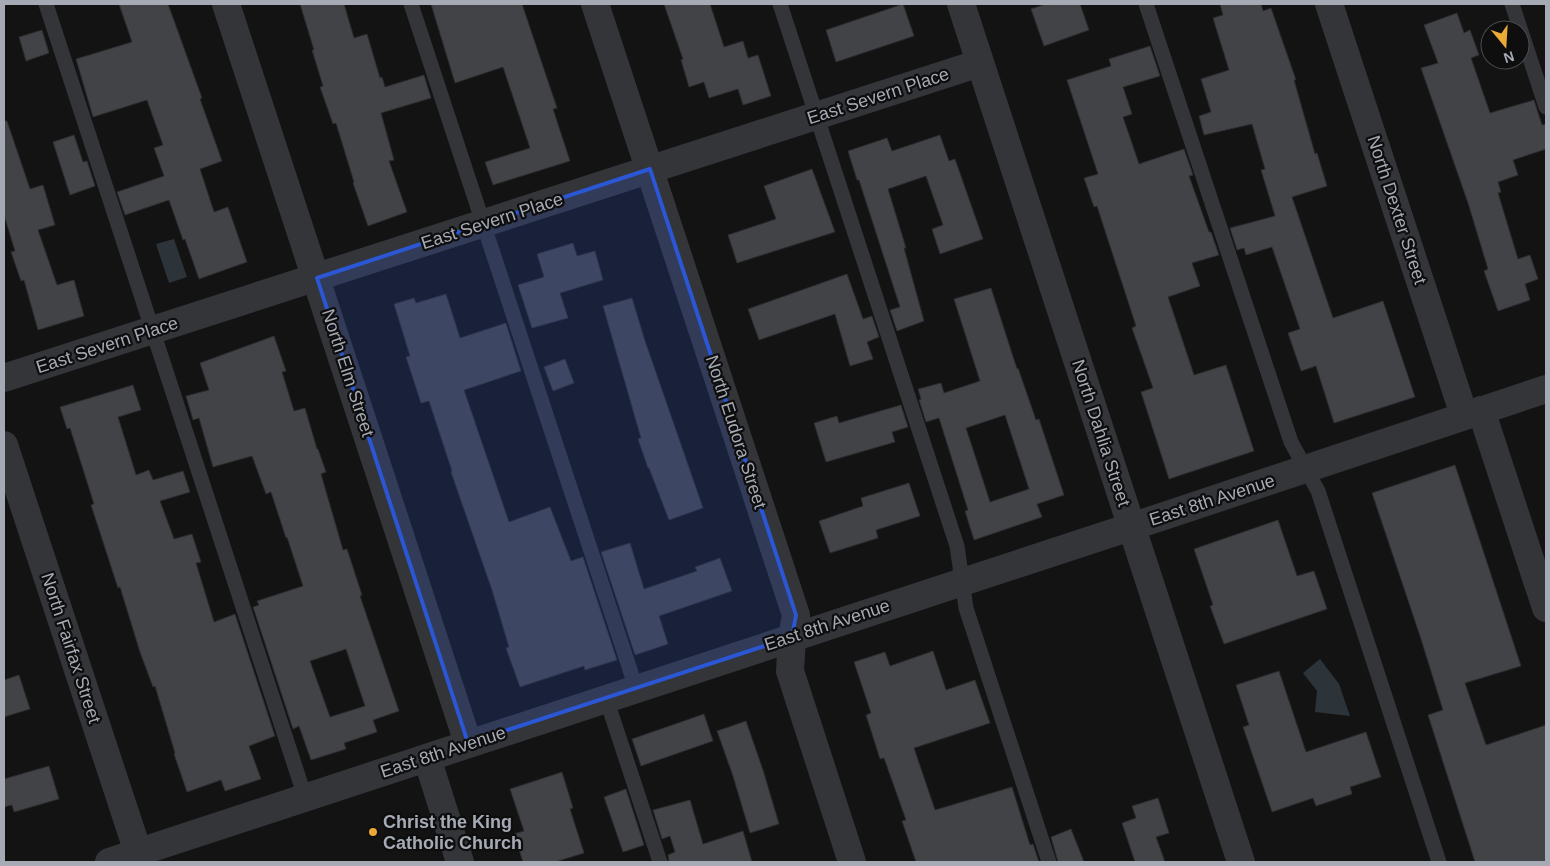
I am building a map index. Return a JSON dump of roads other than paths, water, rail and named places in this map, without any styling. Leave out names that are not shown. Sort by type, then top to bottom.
[{"type":"street","name":"North Elm Street","points":[[226,4],[468,743]]},
{"type":"street","name":"North Eudora Street","points":[[595,4],[796,615],[792,637],[790,671],[852,862]]},
{"type":"street","name":"North Dahlia Street","points":[[962,4],[1241,862]]},
{"type":"street","name":"North Dexter Street","points":[[1329,4],[1473,413],[1546,608]]},
{"type":"street","name":"East Severn Place","points":[[4,378],[980,63]]},
{"type":"street","name":"East 8th Avenue","points":[[109,862],[1546,389]]},
{"type":"street","name":"North Fairfax Street","points":[[4,445],[138,852]]},
{"type":"street","points":[[427,758],[460,862]]},
{"type":"lane","points":[[46,4],[306,797]]},
{"type":"lane","points":[[411,4],[636,688]]},
{"type":"lane","points":[[780,4],[957,546],[966,608],[1049,862]]},
{"type":"lane","points":[[1146,4],[1291,442],[1318,491],[1439,862]]},
{"type":"lane","points":[[1512,4],[1546,107]]},
{"type":"lane","points":[[606,698],[660,862]]},
{"type":"place","name":"Christ the King Catholic Church","points":[[373,832]]}]
